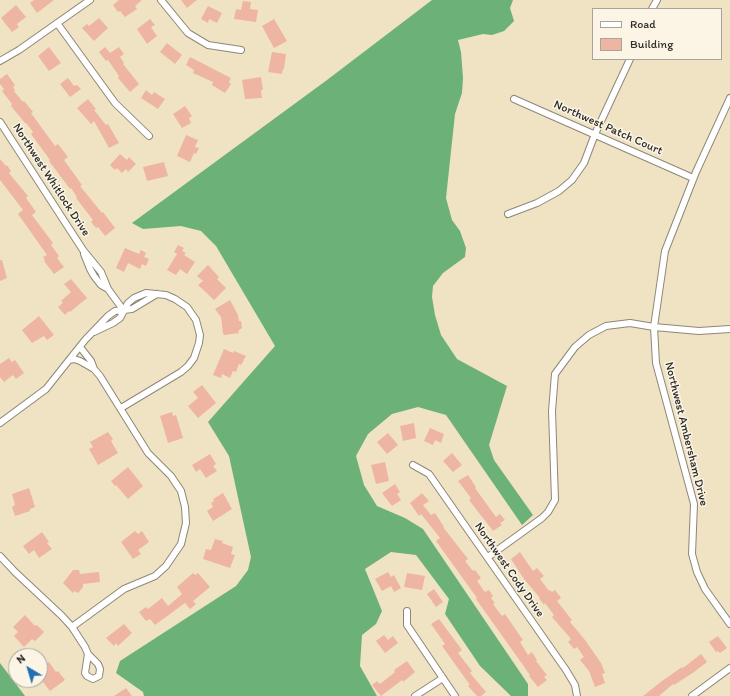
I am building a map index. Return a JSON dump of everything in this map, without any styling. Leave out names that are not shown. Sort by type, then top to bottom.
[{"type":"street","points":[[0,61],[90,0]]},
{"type":"street","points":[[161,0],[188,33],[208,45],[241,50]]},
{"type":"street","points":[[57,23],[115,104],[149,136]]},
{"type":"street","points":[[508,214],[537,203],[559,192],[572,180],[584,163],[595,134],[630,60]]},
{"type":"street","name":"Northwest Ambersham Drive","points":[[730,98],[693,178],[665,251],[654,327],[656,363],[694,504],[692,554],[697,572],[705,590],[730,624]]},
{"type":"street","name":"Northwest Patch Court","points":[[514,99],[693,178]]},
{"type":"street","name":"Northwest Whitlock Drive","points":[[0,122],[83,250],[101,272],[108,289],[124,311]]},
{"type":"street","points":[[0,423],[46,389],[100,323],[115,311],[124,311],[128,303],[134,298],[146,293],[166,295],[175,299],[192,312],[199,327],[199,343],[194,358],[181,372],[121,408]]},
{"type":"street","points":[[488,557],[542,518],[548,512],[555,500],[552,411],[555,374],[575,347],[589,334],[606,326],[630,322],[654,327],[699,331],[730,329]]},
{"type":"street","points":[[72,628],[124,590],[155,576],[166,566],[178,550],[184,535],[186,523],[185,507],[180,491],[171,476],[148,452],[121,408],[94,369],[91,361],[80,347]]},
{"type":"street","points":[[70,360],[80,361],[94,369]]},
{"type":"street","name":"Northwest Cody Drive","points":[[413,465],[429,474],[566,670],[575,685],[578,696]]},
{"type":"street","points":[[0,556],[14,572],[62,616],[85,646],[88,654]]},
{"type":"street","points":[[407,611],[407,625],[455,696]]},
{"type":"street","points":[[692,696],[730,668]]},
{"type":"street","points":[[415,696],[443,678]]},
{"type":"green space","points":[[432,0],[513,0],[510,8],[514,21],[504,31],[492,35],[483,34],[458,40],[461,52],[463,78],[462,93],[455,114],[446,198],[452,220],[460,231],[466,248],[465,257],[443,273],[433,286],[432,297],[435,315],[441,335],[457,359],[507,386],[489,445],[494,460],[533,515],[522,525],[446,415],[418,407],[392,414],[368,434],[356,456],[364,485],[377,506],[405,518],[423,529],[528,684],[528,696],[511,696],[480,666],[445,614],[449,599],[416,555],[391,552],[365,569],[382,611],[376,624],[362,635],[360,666],[377,696],[144,696],[143,692],[116,673],[120,661],[236,586],[248,570],[251,557],[229,456],[208,422],[275,346],[216,246],[201,231],[181,226],[143,229],[132,223],[327,80]]},
{"type":"green space","points":[[0,663],[8,674],[8,688],[19,688],[25,696],[0,696]]},
{"type":"building","points":[[34,0],[54,0],[37,13],[30,3]]},
{"type":"building","points":[[119,0],[142,0],[135,6],[137,9],[125,17],[120,11],[118,12],[113,5]]},
{"type":"building","points":[[181,0],[197,0],[187,8]]},
{"type":"building","points":[[243,1],[251,2],[250,9],[258,10],[256,22],[234,19],[236,9],[241,10]]},
{"type":"building","points":[[16,5],[26,17],[17,24],[19,27],[12,32],[1,18]]},
{"type":"building","points":[[208,6],[222,13],[217,23],[209,19],[208,23],[201,19]]},
{"type":"building","points":[[99,18],[108,28],[94,41],[82,28],[87,24],[89,26]]},
{"type":"building","points":[[150,19],[155,25],[151,27],[157,36],[147,44],[137,29]]},
{"type":"building","points":[[274,19],[287,41],[274,48],[262,26]]},
{"type":"building","points":[[167,43],[182,55],[175,64],[160,52]]},
{"type":"building","points":[[49,47],[61,63],[49,71],[38,56]]},
{"type":"building","points":[[105,47],[110,53],[119,47],[124,54],[120,57],[124,63],[123,64],[139,84],[130,92],[118,78],[119,76],[108,60],[106,61],[99,52]]},
{"type":"building","points":[[272,52],[286,54],[282,74],[268,72]]},
{"type":"building","points":[[190,57],[231,78],[229,82],[231,84],[225,93],[212,85],[213,82],[193,73],[194,70],[186,65]]},
{"type":"building","points":[[7,74],[15,85],[13,87],[15,90],[14,91],[33,112],[31,113],[55,146],[58,144],[68,157],[64,160],[82,185],[80,186],[115,228],[105,236],[98,227],[96,228],[91,222],[93,220],[31,134],[33,132],[11,106],[12,104],[2,91],[4,89],[0,84],[0,79]]},
{"type":"building","points":[[261,77],[263,90],[261,90],[262,98],[245,99],[242,80]]},
{"type":"building","points":[[68,78],[74,86],[77,85],[81,89],[70,97],[60,84]]},
{"type":"building","points":[[146,90],[152,95],[154,92],[165,99],[158,109],[141,98]]},
{"type":"building","points":[[88,99],[96,109],[94,110],[106,125],[108,124],[119,143],[109,148],[94,121],[91,124],[77,108]]},
{"type":"building","points":[[185,106],[192,116],[189,118],[191,123],[182,128],[173,114]]},
{"type":"building","points":[[186,135],[198,140],[195,147],[199,148],[196,154],[194,153],[190,162],[177,156]]},
{"type":"building","points":[[120,154],[127,160],[129,157],[136,164],[128,172],[126,169],[122,173],[117,168],[115,170],[110,165]]},
{"type":"building","points":[[0,159],[6,166],[7,165],[11,171],[9,173],[28,196],[26,198],[36,212],[32,215],[53,243],[51,245],[59,256],[57,258],[64,267],[54,274],[44,261],[45,260],[43,257],[47,255],[18,214],[23,210],[0,180]]},
{"type":"building","points":[[164,162],[168,176],[147,181],[143,167]]},
{"type":"building","points":[[178,245],[184,248],[182,251],[186,253],[184,255],[195,262],[187,274],[180,269],[176,275],[167,270],[177,254],[174,252]]},
{"type":"building","points":[[125,248],[139,254],[141,250],[146,253],[144,257],[149,259],[146,266],[142,264],[140,269],[128,263],[124,272],[116,268]]},
{"type":"building","points":[[0,260],[2,260],[7,278],[0,281]]},
{"type":"building","points":[[208,265],[219,277],[217,279],[226,288],[214,300],[198,285],[203,281],[197,276]]},
{"type":"building","points":[[71,279],[87,298],[65,315],[58,307],[63,303],[61,301],[71,292],[64,284]]},
{"type":"building","points":[[230,300],[238,315],[239,321],[241,321],[242,328],[238,331],[239,333],[224,335],[221,317],[215,309]]},
{"type":"building","points":[[39,316],[54,335],[47,340],[44,336],[32,343],[22,330]]},
{"type":"building","points":[[224,349],[246,356],[241,365],[239,364],[236,372],[233,371],[230,378],[222,374],[221,378],[213,375]]},
{"type":"building","points":[[9,358],[12,362],[15,360],[24,373],[16,379],[13,375],[4,382],[0,377],[0,364]]},
{"type":"building","points":[[202,385],[216,403],[198,418],[188,406],[198,398],[193,392]]},
{"type":"building","points":[[172,412],[173,416],[176,415],[183,438],[168,443],[160,416]]},
{"type":"building","points":[[414,423],[416,438],[403,441],[400,426]]},
{"type":"building","points":[[430,428],[444,434],[441,443],[435,440],[433,445],[424,441]]},
{"type":"building","points":[[108,432],[113,439],[111,441],[118,453],[98,465],[89,449],[93,447],[90,442]]},
{"type":"building","points":[[388,433],[398,445],[387,454],[377,442]]},
{"type":"building","points":[[452,453],[462,465],[453,472],[443,461]]},
{"type":"building","points":[[210,454],[216,464],[213,466],[217,471],[206,478],[200,469],[196,472],[192,465]]},
{"type":"building","points":[[385,462],[389,481],[376,484],[371,465]]},
{"type":"building","points":[[128,467],[143,486],[128,499],[111,481]]},
{"type":"building","points":[[468,475],[476,487],[475,488],[496,517],[500,514],[505,520],[500,523],[502,525],[493,531],[469,500],[471,498],[458,481]]},
{"type":"building","points":[[395,484],[400,492],[397,494],[401,500],[392,506],[382,493]]},
{"type":"building","points":[[29,488],[35,507],[30,509],[30,511],[15,516],[12,507],[15,505],[12,494]]},
{"type":"building","points":[[223,493],[232,509],[213,521],[207,511],[213,507],[211,503],[214,501],[213,499]]},
{"type":"building","points":[[422,493],[429,501],[423,505],[431,515],[435,513],[443,527],[468,559],[465,561],[481,578],[477,581],[485,592],[489,590],[493,596],[491,598],[495,603],[493,604],[502,616],[505,614],[523,640],[520,642],[528,655],[532,652],[537,660],[536,661],[547,675],[544,677],[547,680],[538,687],[436,541],[440,538],[421,514],[419,516],[410,503]]},
{"type":"building","points":[[135,531],[138,534],[142,531],[149,542],[138,550],[141,554],[133,559],[121,542]]},
{"type":"building","points":[[42,532],[49,542],[47,543],[52,549],[39,558],[34,550],[29,554],[23,546]]},
{"type":"building","points":[[215,539],[223,541],[222,543],[233,547],[231,554],[235,555],[230,568],[203,559],[206,549],[211,550]]},
{"type":"building","points":[[520,552],[533,571],[537,568],[544,576],[540,579],[549,591],[550,590],[552,592],[555,590],[561,598],[557,601],[572,620],[570,622],[601,663],[605,673],[602,674],[605,683],[595,687],[589,671],[580,660],[584,657],[577,647],[574,649],[568,642],[571,639],[552,617],[554,615],[545,603],[544,605],[524,579],[511,559]]},
{"type":"building","points":[[73,570],[79,570],[80,574],[99,572],[100,582],[83,584],[83,587],[78,593],[75,591],[73,593],[63,583]]},
{"type":"building","points":[[388,572],[391,577],[394,575],[401,588],[394,592],[391,586],[382,591],[375,579]]},
{"type":"building","points":[[193,573],[195,575],[198,573],[210,587],[193,601],[196,604],[190,609],[185,603],[155,625],[150,619],[146,621],[139,612],[146,607],[148,609],[162,598],[168,606],[182,594],[177,587]]},
{"type":"building","points":[[407,573],[425,576],[422,590],[404,587]]},
{"type":"building","points":[[434,589],[443,602],[436,607],[427,594]]},
{"type":"building","points":[[25,615],[35,626],[37,625],[44,632],[35,641],[32,639],[24,647],[14,636],[18,632],[13,627]]},
{"type":"building","points":[[439,619],[462,650],[458,653],[472,671],[470,673],[486,692],[481,696],[477,696],[468,686],[470,685],[442,646],[445,644],[431,624]]},
{"type":"building","points":[[124,624],[132,633],[118,646],[116,643],[114,646],[106,638]]},
{"type":"building","points":[[384,635],[388,640],[393,636],[398,643],[385,653],[376,641]]},
{"type":"building","points":[[718,636],[727,648],[720,653],[718,651],[716,652],[709,642]]},
{"type":"building","points":[[701,654],[707,662],[694,672],[674,685],[673,684],[659,696],[643,696],[662,681],[682,667],[683,668]]},
{"type":"building","points":[[407,661],[415,672],[403,682],[402,680],[381,696],[372,685],[377,681],[380,684],[395,672],[394,670]]},
{"type":"building","points":[[49,662],[56,672],[58,671],[65,680],[50,691],[48,688]]},
{"type":"building","points":[[126,688],[132,696],[114,696]]}]
